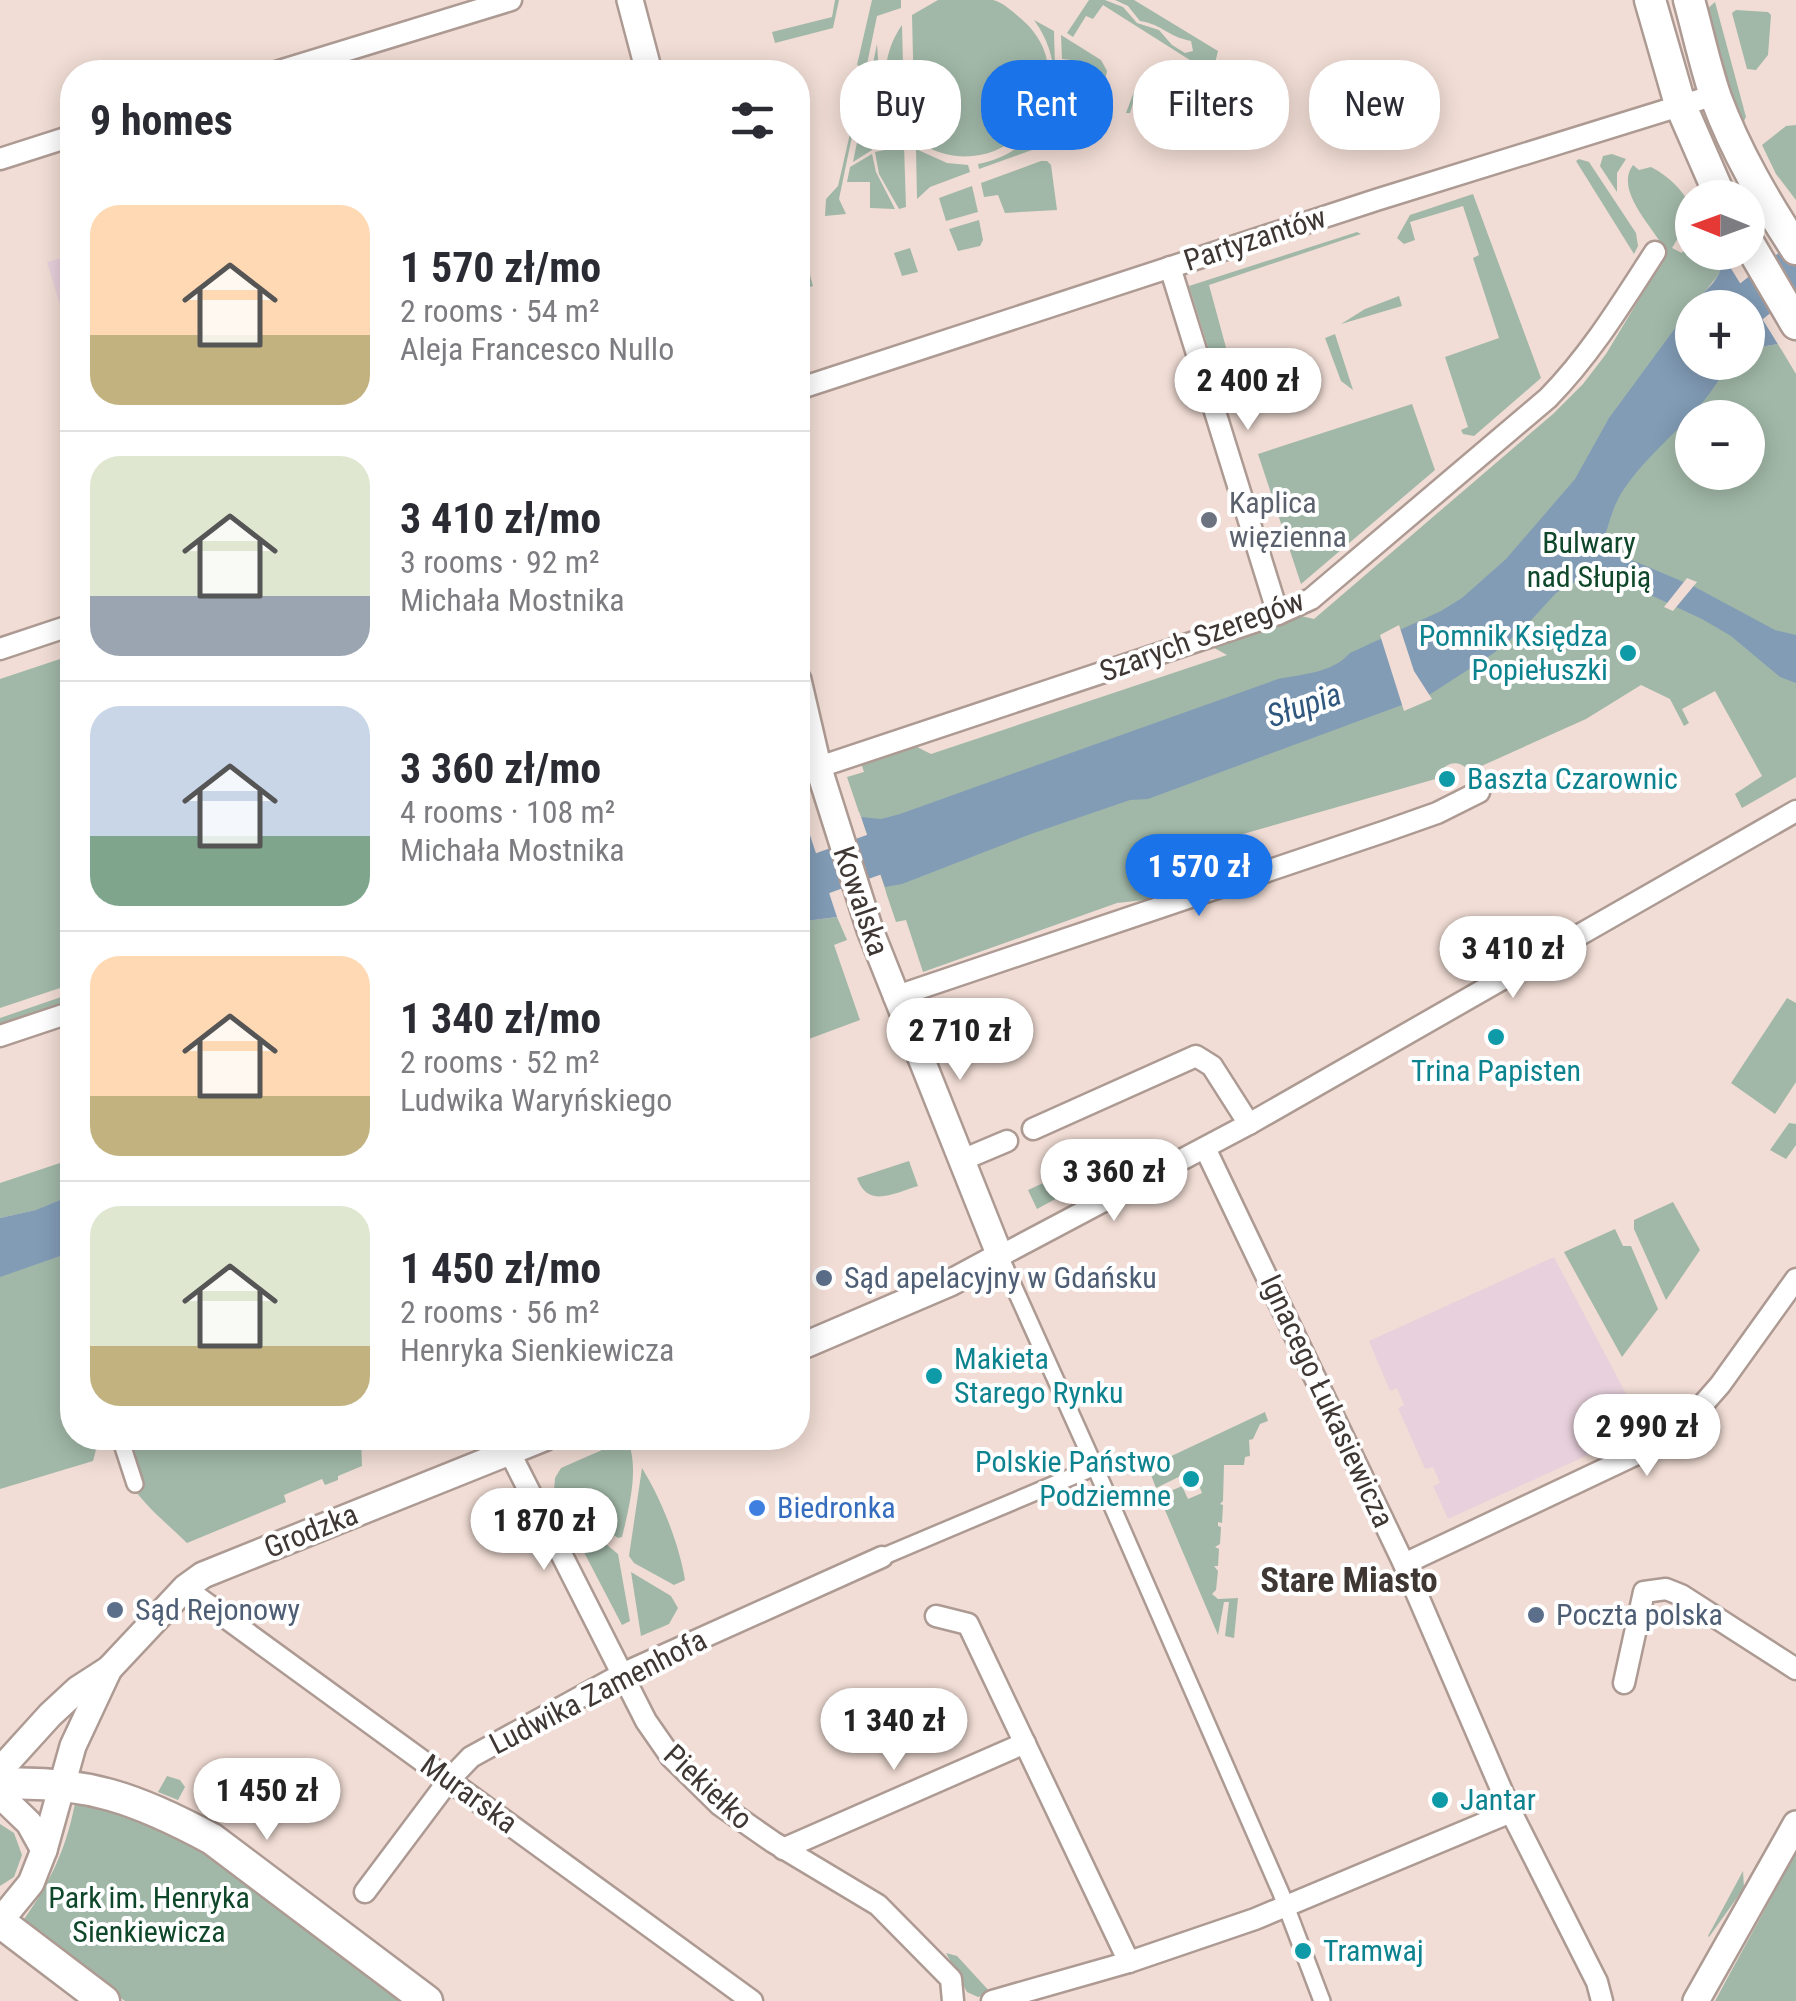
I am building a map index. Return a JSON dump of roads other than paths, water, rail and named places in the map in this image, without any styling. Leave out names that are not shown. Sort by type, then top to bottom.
[{"type":"main road","points":[[1650,0],[1680,104],[1713,180]]},
{"type":"main road","points":[[1689,0],[1715,95],[1756,187],[1796,250]]},
{"type":"main road","points":[[1764,270],[1796,324]]},
{"type":"main road","points":[[0,1784],[62,1785],[107,1792],[134,1800],[212,1839],[427,2001]]},
{"type":"main road","points":[[0,1922],[104,2001]]},
{"type":"street","points":[[315,60],[512,0]]},
{"type":"street","points":[[630,0],[646,60]]},
{"type":"street","name":"Partyzantów","points":[[810,385],[1715,95]]},
{"type":"street","points":[[0,159],[60,140]]},
{"type":"street","name":"Szarych Szeregów","points":[[810,769],[1278,614],[1312,599],[1548,398],[1584,358],[1655,252]]},
{"type":"street","points":[[1170,267],[1278,614]]},
{"type":"street","points":[[0,648],[60,629]]},
{"type":"street","name":"Kowalska","points":[[810,773],[828,802],[894,997],[1000,1256]]},
{"type":"street","points":[[894,997],[1386,831],[1478,792]]},
{"type":"street","points":[[810,1343],[950,1283],[1205,1148],[1796,811]]},
{"type":"street","points":[[0,1036],[60,1016]]},
{"type":"street","points":[[1033,1129],[1196,1056],[1212,1066],[1249,1124]]},
{"type":"street","points":[[962,1160],[1007,1141]]},
{"type":"street","name":"Ignacego Łukasiewicza","points":[[1205,1148],[1404,1564],[1512,1812],[1599,1991]]},
{"type":"street","points":[[1000,1256],[1286,1906],[1322,2001]]},
{"type":"street","points":[[1404,1564],[1676,1436],[1720,1386],[1796,1279]]},
{"type":"street","points":[[124,1450],[135,1484]]},
{"type":"street","name":"Grodzka","points":[[0,1770],[78,1689],[109,1669],[185,1588],[219,1568],[508,1451]]},
{"type":"street","name":"Piekiełko","points":[[508,1451],[646,1721],[671,1757],[720,1805],[783,1849],[878,1905],[950,1979],[952,2001]]},
{"type":"street","points":[[882,1558],[1095,1467]]},
{"type":"street","name":"Ludwika Zamenhofa","points":[[365,1892],[448,1780],[471,1758],[624,1673],[882,1558]]},
{"type":"street","name":"Murarska","points":[[185,1588],[752,2001]]},
{"type":"street","points":[[1624,1683],[1644,1592],[1658,1589],[1682,1595],[1796,1669]]},
{"type":"street","points":[[936,1616],[968,1624],[1129,1962]]},
{"type":"street","name":"Grodzka","points":[[0,1922],[31,1883],[79,1731],[109,1669]]},
{"type":"street","points":[[783,1849],[1025,1743]]},
{"type":"street","points":[[0,1796],[29,1824],[44,1850]]},
{"type":"street","points":[[992,2001],[1129,1962],[1286,1906],[1512,1812]]},
{"type":"street","points":[[1696,2001],[1796,1824]]},
{"type":"water","points":[[1720,270],[1732,270],[1744,290],[1707,290]]},
{"type":"water","points":[[1765,323],[1778,344],[1765,346]]},
{"type":"water","points":[[1675,328],[1675,380],[1719,380],[1704,400],[1675,400],[1675,432],[1624,489],[1601,547],[1693,586],[1775,630],[1796,635],[1796,683],[1780,677],[1731,636],[1702,619],[1612,577],[1585,576],[1556,593],[1494,653],[1429,695],[1148,799],[1130,800],[885,887],[861,817],[881,819],[900,814],[1278,679],[1326,669],[1350,653],[1441,611],[1506,559],[1575,479],[1609,418]]},
{"type":"water","points":[[810,835],[837,917],[810,920]]},
{"type":"water","points":[[60,1200],[60,1256],[0,1277],[0,1218]]},
{"type":"waterway","name":"Słupia","points":[[1765,291],[1796,266]]},
{"type":"waterway","name":"Słupia","points":[[810,878],[926,836]]},
{"type":"place","name":"Kaplica więzienna","points":[[1209,520]]},
{"type":"place","name":"Pomnik Księdza Popiełuszki","points":[[1628,653]]},
{"type":"place","name":"Baszta Czarownic","points":[[1447,779]]},
{"type":"place","name":"Trina Papisten","points":[[1496,1037]]},
{"type":"place","name":"Sąd apelacyjny w Gdańsku","points":[[824,1278]]},
{"type":"place","name":"Makieta Starego Rynku","points":[[934,1376]]},
{"type":"place","name":"Polskie Państwo Podziemne","points":[[1191,1479]]},
{"type":"place","name":"Biedronka","points":[[757,1508]]},
{"type":"place","name":"Sąd Rejonowy","points":[[115,1610]]},
{"type":"place","name":"Poczta polska","points":[[1536,1615]]},
{"type":"place","name":"Jantar","points":[[1440,1800]]},
{"type":"place","name":"Tramwaj","points":[[1303,1951]]},
{"type":"district","name":"Stare Miasto","points":[[1349,1580]]},
{"type":"park label","name":"Bulwary nad Słupią","points":[[1589,560]]},
{"type":"park label","name":"Park im. Henryka Sienkiewicza","points":[[149,1915]]}]
